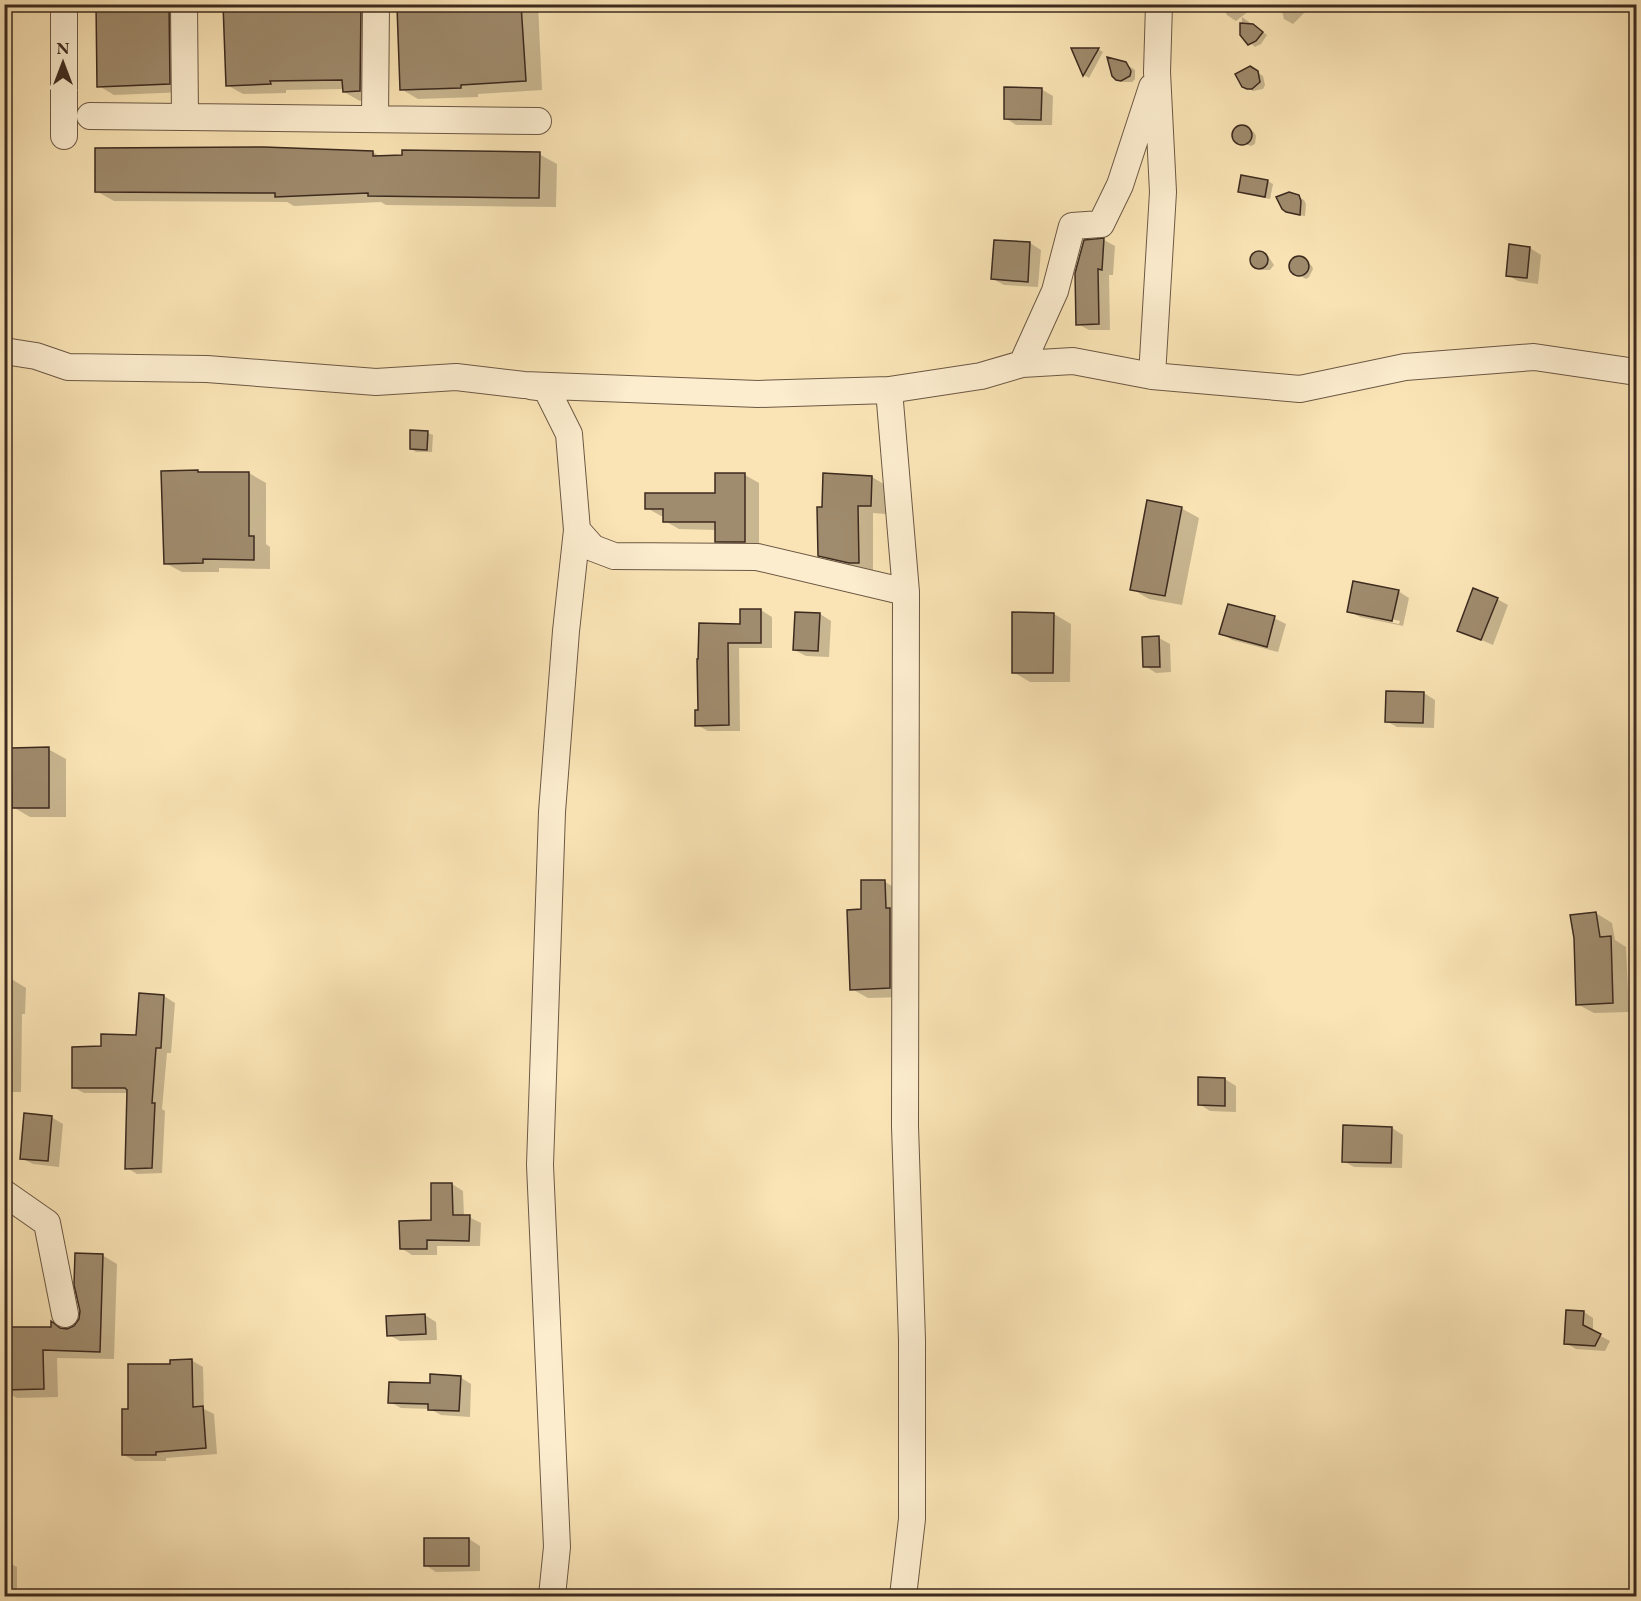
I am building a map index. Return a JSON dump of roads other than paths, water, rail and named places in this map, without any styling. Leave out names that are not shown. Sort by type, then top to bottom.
[{"type":"street","points":[[64,4],[64,136]]},
{"type":"street","points":[[184,4],[185,117]]},
{"type":"street","points":[[375,119],[376,4]]},
{"type":"street","points":[[1152,376],[1162,192],[1157,72],[1160,4]]},
{"type":"street","points":[[1022,364],[1055,291],[1072,226],[1101,224],[1120,185],[1157,72]]},
{"type":"street","points":[[90,116],[538,120]]},
{"type":"street","points":[[4,351],[36,356],[68,367],[207,369],[376,382],[456,377],[546,388],[569,434],[577,530],[566,631],[552,812],[540,1165],[557,1547],[552,1596]]},
{"type":"street","points":[[524,385],[758,394],[889,390],[981,376],[1022,364],[1073,361],[1152,376],[1300,389],[1405,367],[1534,357],[1636,372]]},
{"type":"street","points":[[889,390],[906,592],[905,1126],[912,1340],[912,1519],[903,1596]]},
{"type":"street","points":[[577,530],[593,548],[615,556],[757,557],[906,592]]},
{"type":"street","points":[[4,1193],[47,1223],[65,1314]]}]
